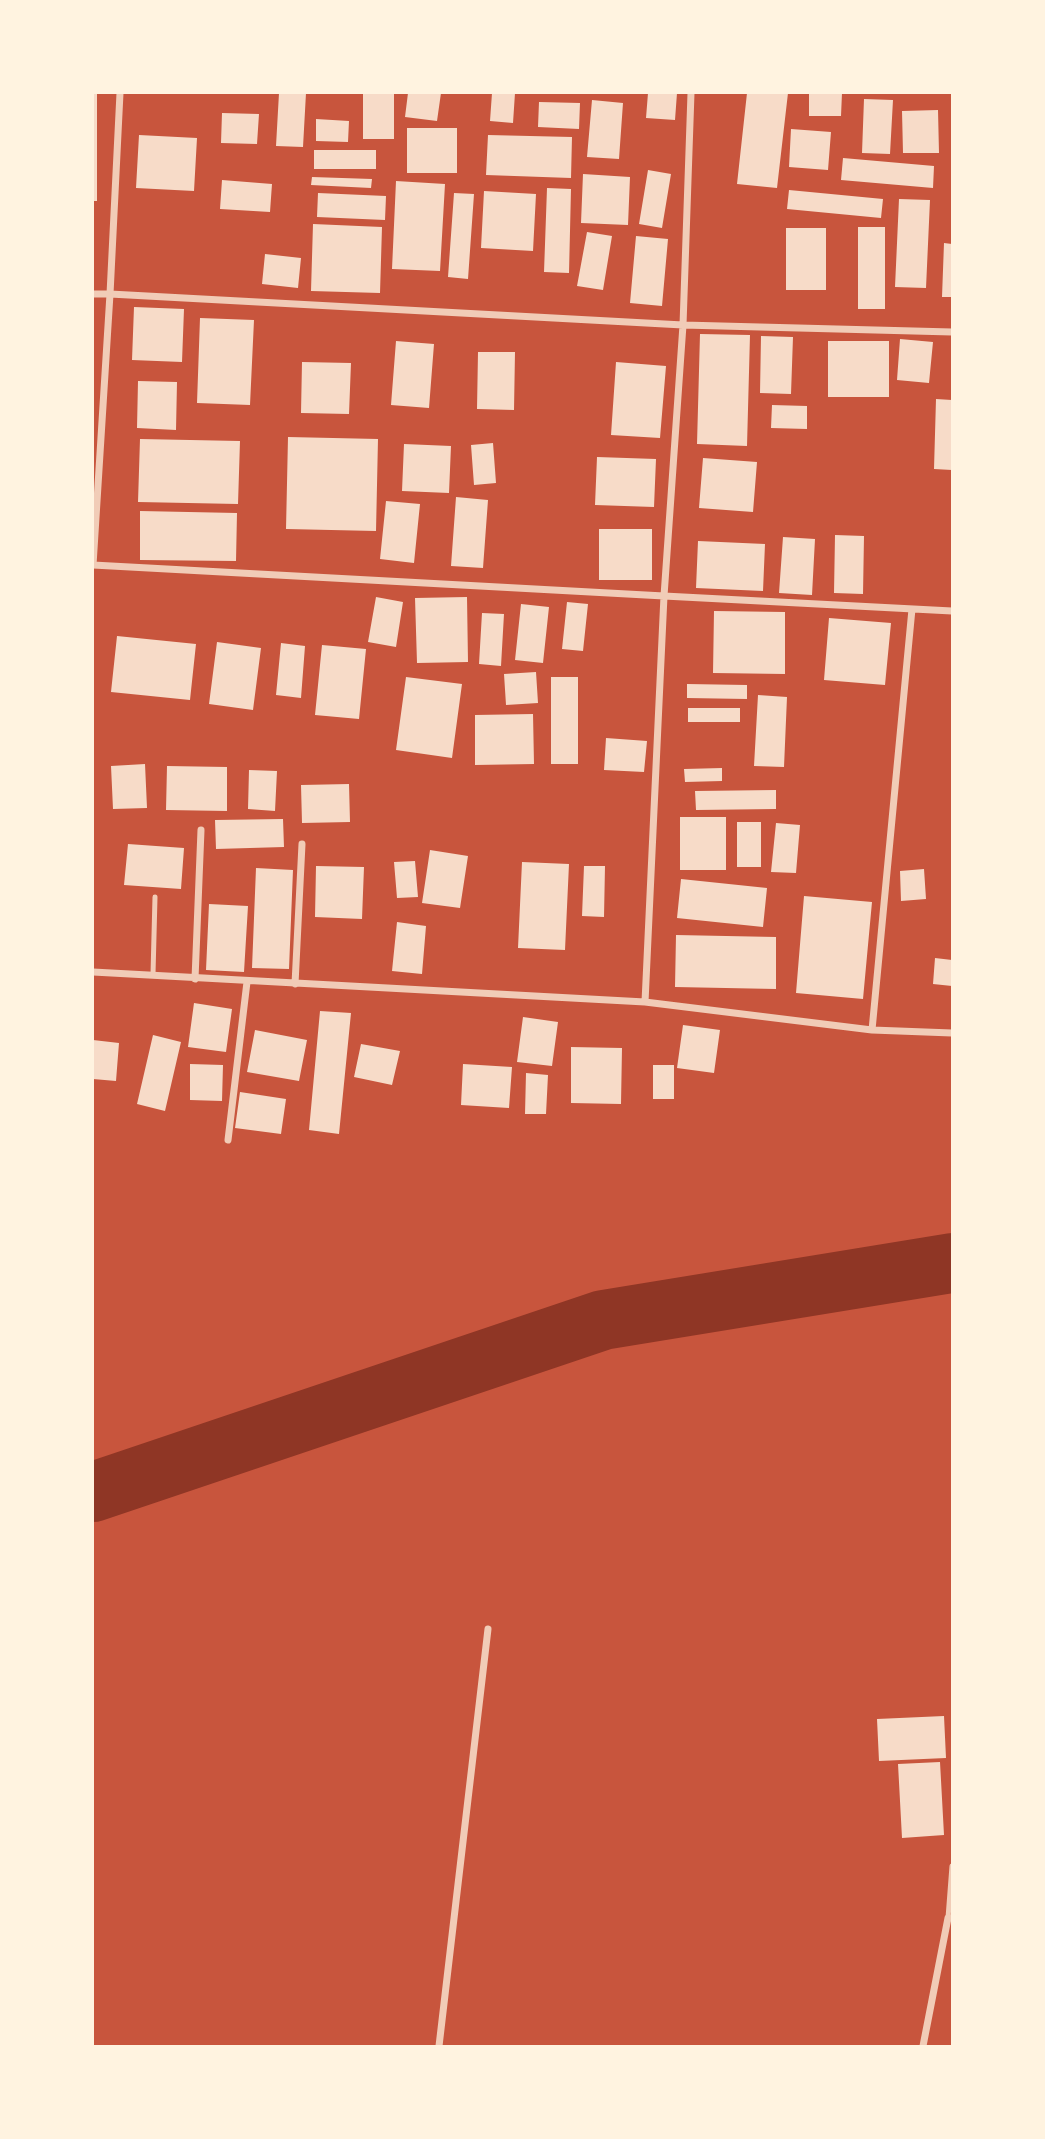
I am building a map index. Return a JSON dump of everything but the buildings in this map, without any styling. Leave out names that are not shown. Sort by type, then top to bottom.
[{"type":"street","points":[[120,93],[93,566],[952,611]]},
{"type":"street","points":[[645,1002],[664,596],[683,325],[691,93]]},
{"type":"street","points":[[93,294],[683,325],[952,332]]},
{"type":"street","points":[[872,1030],[912,609]]},
{"type":"street","points":[[195,979],[201,830]]},
{"type":"street","points":[[295,984],[302,844]]},
{"type":"street","points":[[93,972],[247,982],[577,996],[872,1030],[952,1033]]},
{"type":"street","points":[[228,1140],[247,982]]},
{"type":"street","points":[[439,2046],[488,1629]]},
{"type":"street","points":[[923,2046],[950,1918]]},
{"type":"lane","points":[[152,974],[155,897]]},
{"type":"lane","points":[[950,1918],[952,1866]]},
{"type":"waterway","points":[[93,1492],[603,1320],[952,1263]]}]
